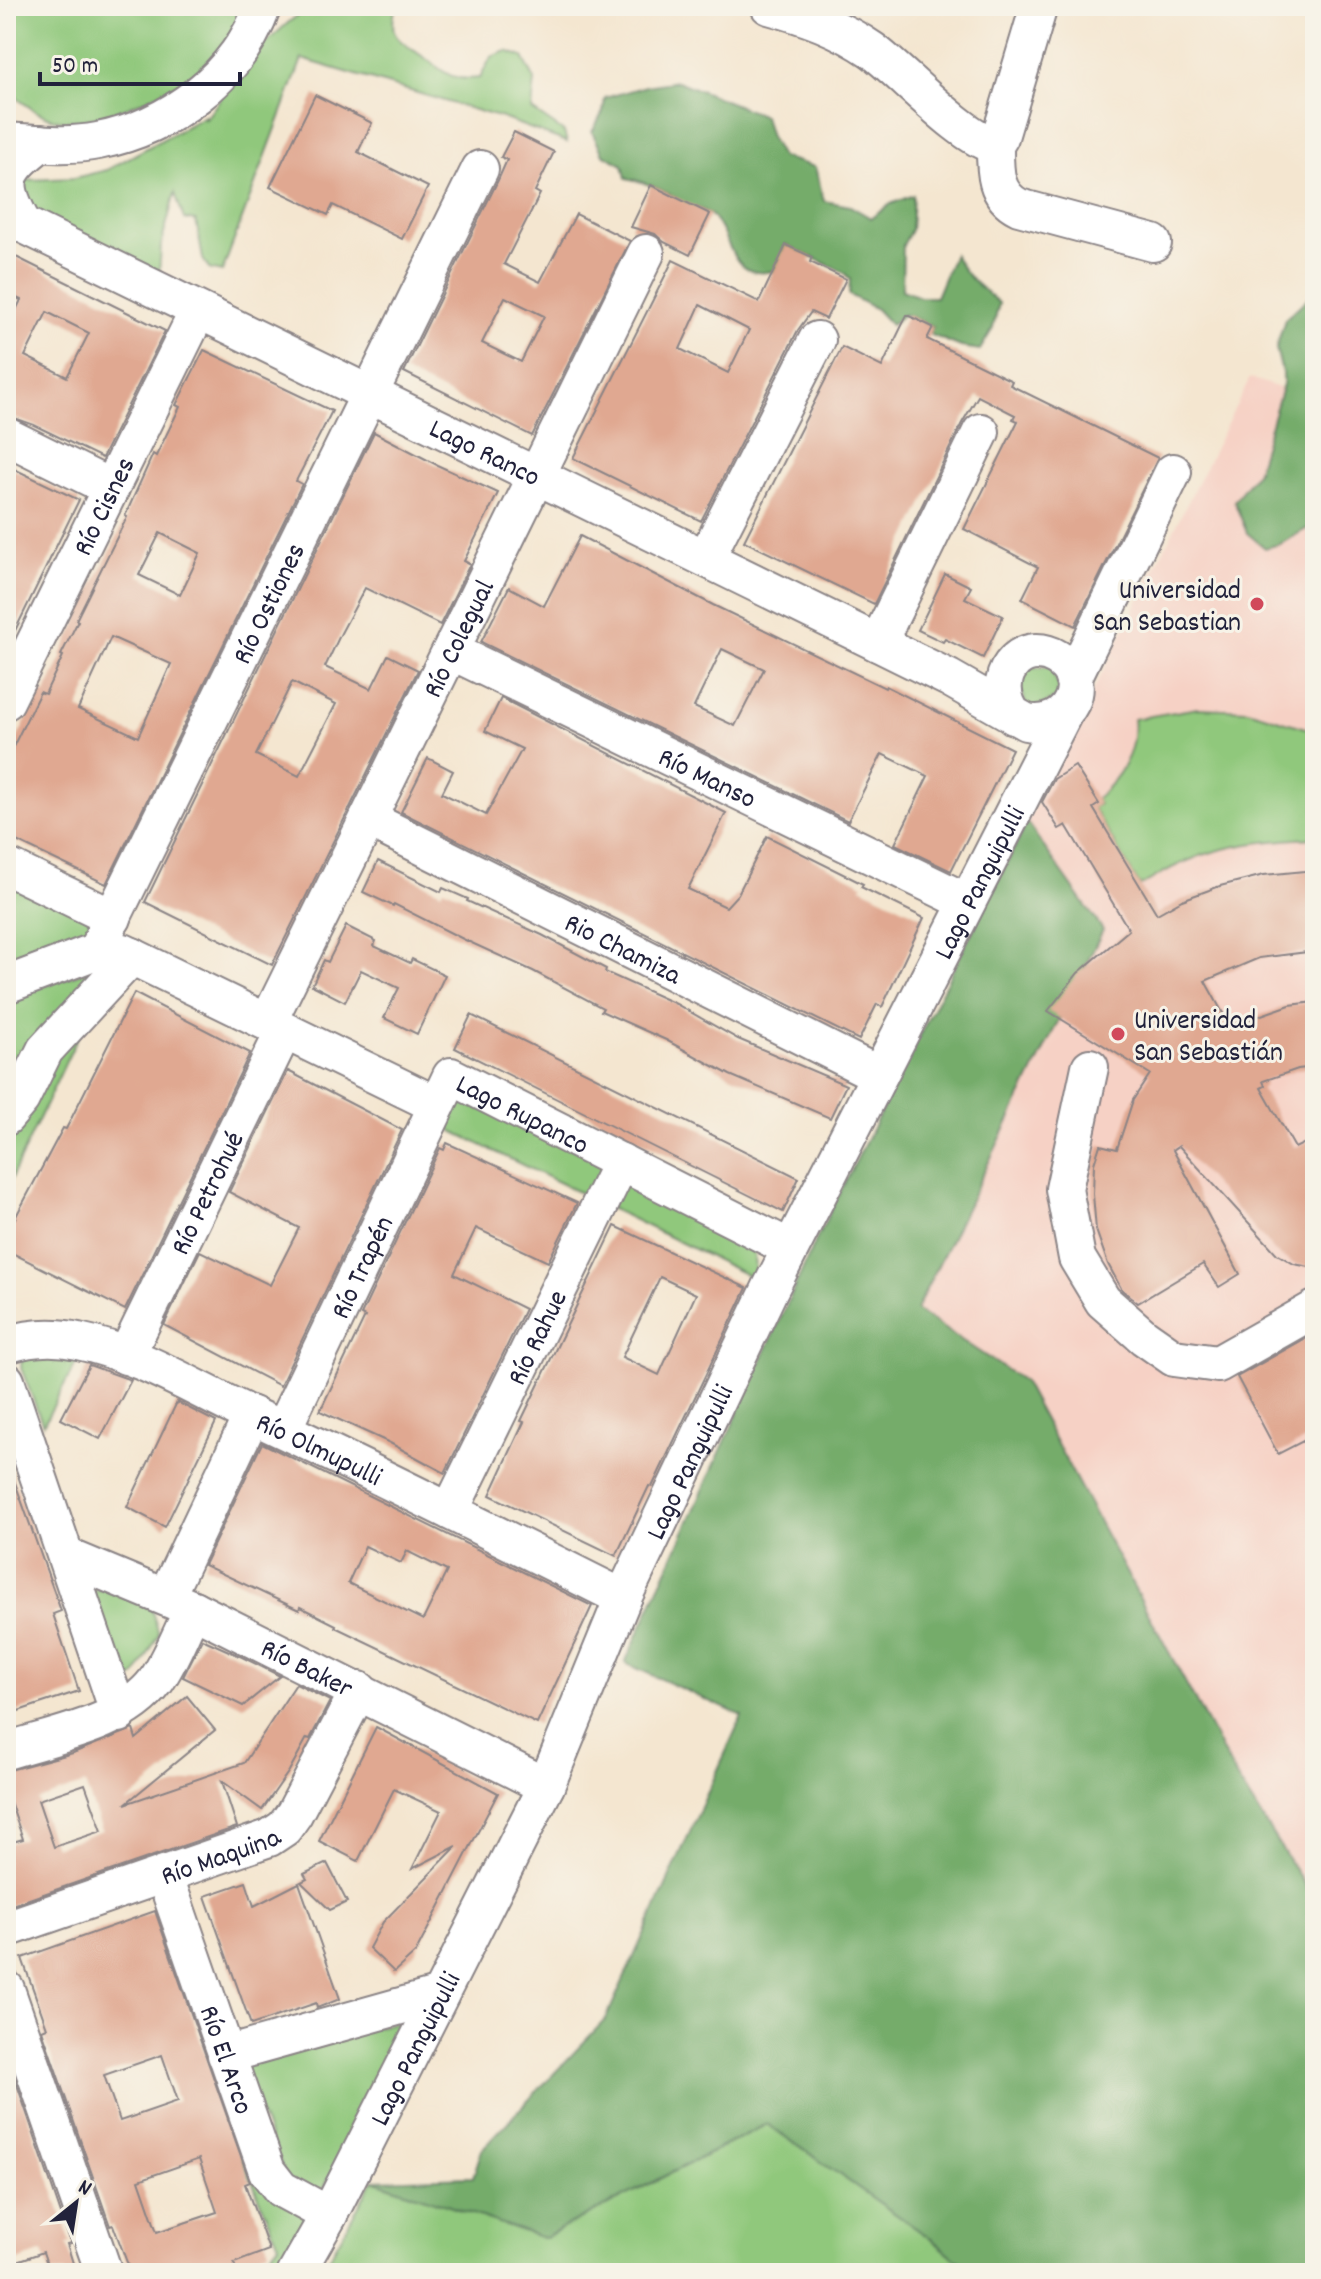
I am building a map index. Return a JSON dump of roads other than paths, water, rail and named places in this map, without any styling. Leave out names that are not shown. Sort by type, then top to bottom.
[{"type":"street","points":[[24,142],[97,141],[172,113],[197,95],[234,59],[263,6]]},
{"type":"street","points":[[769,6],[832,27],[873,51],[968,132],[990,144],[1001,193],[1006,201],[1153,243]]},
{"type":"street","points":[[990,144],[1000,137],[1039,6]]},
{"type":"street","name":"Lago Ranco","points":[[24,142],[8,181],[14,220],[949,678],[1014,716]]},
{"type":"street","name":"Río Ostiones","points":[[96,951],[480,169]]},
{"type":"street","name":"Río Colegual","points":[[276,1026],[368,819],[646,253]]},
{"type":"street","name":"Río Cisnes","points":[[11,678],[111,488],[198,311]]},
{"type":"street","points":[[706,558],[817,340]]},
{"type":"street","points":[[878,643],[981,432]]},
{"type":"street","points":[[6,436],[111,488]]},
{"type":"street","points":[[1073,678],[1173,472]]},
{"type":"street","name":"Río Manso","points":[[451,651],[967,902]]},
{"type":"street","points":[[1030,653],[1044,653],[1056,658],[1066,666],[1073,678],[1071,704],[1063,715],[1039,725],[1014,716],[1002,693],[1003,679],[1009,667],[1018,658],[1030,653]]},
{"type":"street","points":[[949,678],[979,678],[1009,667]]},
{"type":"street","name":"Lago Panguipulli","points":[[296,2273],[329,2215],[546,1786],[623,1598],[790,1248],[1063,715]]},
{"type":"street","name":"Rio Chamiza","points":[[368,819],[879,1075]]},
{"type":"street","points":[[6,866],[113,918]]},
{"type":"street","name":"Lago Rupanco","points":[[96,951],[114,950],[132,956],[437,1105],[451,1076],[790,1248]]},
{"type":"street","points":[[6,985],[96,951]]},
{"type":"street","points":[[6,1117],[21,1099],[45,1050],[132,956]]},
{"type":"street","name":"Río Petrohué","points":[[126,1356],[276,1026]]},
{"type":"street","points":[[1090,1067],[1064,1189],[1077,1258],[1103,1301],[1144,1337],[1174,1358],[1218,1364],[1315,1309]]},
{"type":"street","name":"Río Trapén","points":[[119,1714],[144,1695],[158,1679],[179,1603],[268,1422],[437,1105]]},
{"type":"street","name":"Río Rahue","points":[[450,1511],[621,1162]]},
{"type":"street","name":"Río Olmupulli","points":[[6,1345],[28,1337],[53,1337],[79,1341],[126,1356],[268,1422],[623,1598]]},
{"type":"street","points":[[6,1381],[119,1714],[6,1751]]},
{"type":"street","name":"Río Baker","points":[[66,1556],[179,1603],[359,1690],[546,1786]]},
{"type":"street","name":"Río Maquina","points":[[6,1929],[234,1852],[269,1838],[284,1828],[359,1690]]},
{"type":"street","name":"Río El Arco","points":[[164,1874],[267,2171],[281,2189],[329,2215]]},
{"type":"street","points":[[6,1989],[104,2273]]},
{"type":"street","points":[[226,2055],[440,1995]]},
{"type":"place","name":"Universidad San Sebastian","points":[[1257,604]]},
{"type":"place","name":"Universidad San Sebastián","points":[[1118,1034]]}]
